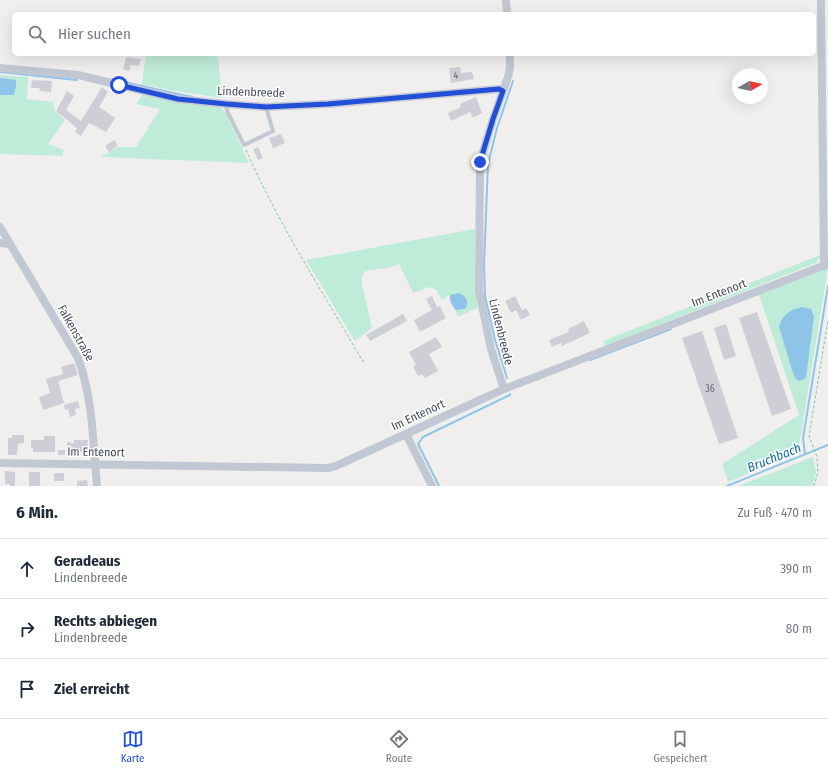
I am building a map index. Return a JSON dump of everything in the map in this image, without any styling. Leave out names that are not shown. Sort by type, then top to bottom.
[{"type":"street","points":[[506,0],[507,12]]},
{"type":"street","name":"Im Entenort","points":[[0,463],[95,463],[328,468],[344,463],[504,388],[826,265],[822,0]]},
{"type":"street","name":"Lindenbreede","points":[[504,388],[491,349],[479,291],[480,162],[508,77],[510,56]]},
{"type":"street","name":"Lindenbreede","points":[[0,68],[78,75],[178,99],[266,107],[328,104],[499,89],[503,91]]},
{"type":"street","name":"Falkenstraße","points":[[0,227],[78,358],[84,373],[89,398],[97,486]]},
{"type":"street","points":[[0,243],[10,244]]},
{"type":"street","points":[[406,434],[432,486]]},
{"type":"lane","points":[[226,104],[227,111],[244,145],[274,131],[266,107]]},
{"type":"path","points":[[244,145],[253,167],[289,234],[362,360],[365,362]]},
{"type":"path","points":[[814,486],[818,472],[816,455],[809,436],[828,320]]},
{"type":"green space","points":[[146,56],[218,57],[222,98],[169,90],[142,84]]},
{"type":"green space","points":[[0,75],[28,77],[27,99],[53,102],[55,111],[65,120],[48,144],[64,150],[62,156],[0,154]]},
{"type":"green space","points":[[143,94],[191,104],[220,107],[225,112],[249,163],[101,157],[117,147],[136,147],[160,109],[136,104]]},
{"type":"green space","points":[[475,229],[475,290],[478,307],[458,317],[454,308],[456,310],[465,309],[459,293],[450,295],[442,300],[436,290],[430,287],[413,293],[399,264],[369,270],[363,275],[362,284],[372,328],[355,341],[306,260]]},
{"type":"green space","points":[[820,255],[820,258],[816,263],[605,346],[603,341]]},
{"type":"green space","points":[[828,268],[798,453],[728,482],[722,464],[799,415],[759,295]]},
{"type":"green space","points":[[813,457],[816,472],[813,486],[738,486]]},
{"type":"water","points":[[0,78],[16,80],[14,95],[0,95]]},
{"type":"water","points":[[459,293],[464,296],[467,304],[465,309],[456,310],[451,303],[450,295]]},
{"type":"water","points":[[802,307],[811,309],[814,316],[806,378],[799,381],[793,373],[779,327],[782,319],[788,313],[794,309]]},
{"type":"building","points":[[126,57],[141,59],[139,66],[131,65],[129,71],[123,69]]},
{"type":"building","points":[[460,67],[461,73],[472,72],[474,79],[451,83],[449,68]]},
{"type":"building","points":[[32,80],[52,81],[51,92],[39,91],[40,88],[31,88]]},
{"type":"building","points":[[102,87],[108,92],[99,107],[115,118],[106,132],[89,123],[81,136],[75,132],[77,128],[56,111],[67,91],[74,96],[66,110],[81,121]]},
{"type":"building","points":[[476,97],[482,113],[473,118],[470,112],[451,121],[448,113],[461,107],[460,104]]},
{"type":"building","points":[[281,134],[285,143],[273,148],[269,138]]},
{"type":"building","points":[[114,140],[118,145],[109,152],[105,146]]},
{"type":"building","points":[[258,147],[263,158],[258,160],[253,149]]},
{"type":"building","points":[[432,296],[437,307],[440,306],[446,318],[420,332],[414,320],[432,310],[426,299]]},
{"type":"building","points":[[515,296],[522,310],[526,308],[530,315],[521,320],[516,310],[511,313],[505,301]]},
{"type":"building","points":[[757,312],[791,409],[772,416],[739,318]]},
{"type":"building","points":[[403,314],[407,321],[370,341],[366,335]]},
{"type":"building","points":[[584,321],[590,333],[562,346],[561,343],[552,347],[549,340],[569,332],[568,329]]},
{"type":"building","points":[[726,324],[736,356],[724,360],[714,328]]},
{"type":"building","points":[[702,331],[738,438],[719,444],[682,338]]},
{"type":"building","points":[[436,337],[442,347],[429,354],[438,371],[425,378],[422,374],[418,376],[413,366],[416,365],[409,352]]},
{"type":"building","points":[[74,363],[78,375],[58,381],[64,403],[43,410],[39,397],[50,393],[46,379],[63,374],[61,367]]},
{"type":"building","points":[[78,401],[80,408],[75,409],[76,415],[70,417],[68,409],[65,410],[64,405]]},
{"type":"building","points":[[12,435],[24,435],[24,443],[18,444],[17,455],[8,455],[8,438],[12,438]]},
{"type":"building","points":[[44,436],[55,436],[55,452],[33,452],[33,448],[31,448],[31,440],[44,440]]},
{"type":"building","points":[[74,440],[88,440],[87,452],[74,452],[74,449],[67,449],[67,442],[74,443]]},
{"type":"building","points":[[58,450],[65,450],[65,455],[58,455]]},
{"type":"building","points":[[5,471],[15,472],[15,486],[5,484]]},
{"type":"building","points":[[29,472],[40,472],[40,486],[29,486]]},
{"type":"building","points":[[54,473],[64,473],[64,481],[54,481]]},
{"type":"building","points":[[87,480],[88,486],[77,486],[77,481]]},
{"type":"waterway","points":[[0,72],[77,80]]},
{"type":"waterway","points":[[112,79],[193,97]]},
{"type":"waterway","points":[[507,378],[495,340],[485,296],[484,265],[488,164],[497,128],[513,81]]},
{"type":"waterway","points":[[805,454],[803,438],[828,286]]},
{"type":"waterway","points":[[590,360],[671,329]]},
{"type":"waterway","points":[[439,486],[418,444],[423,437],[510,394]]},
{"type":"waterway","name":"Bruchbach","points":[[727,486],[828,445]]},
{"type":"route","points":[[119,85],[178,99],[266,107],[328,104],[499,89],[503,91],[480,162]]}]
